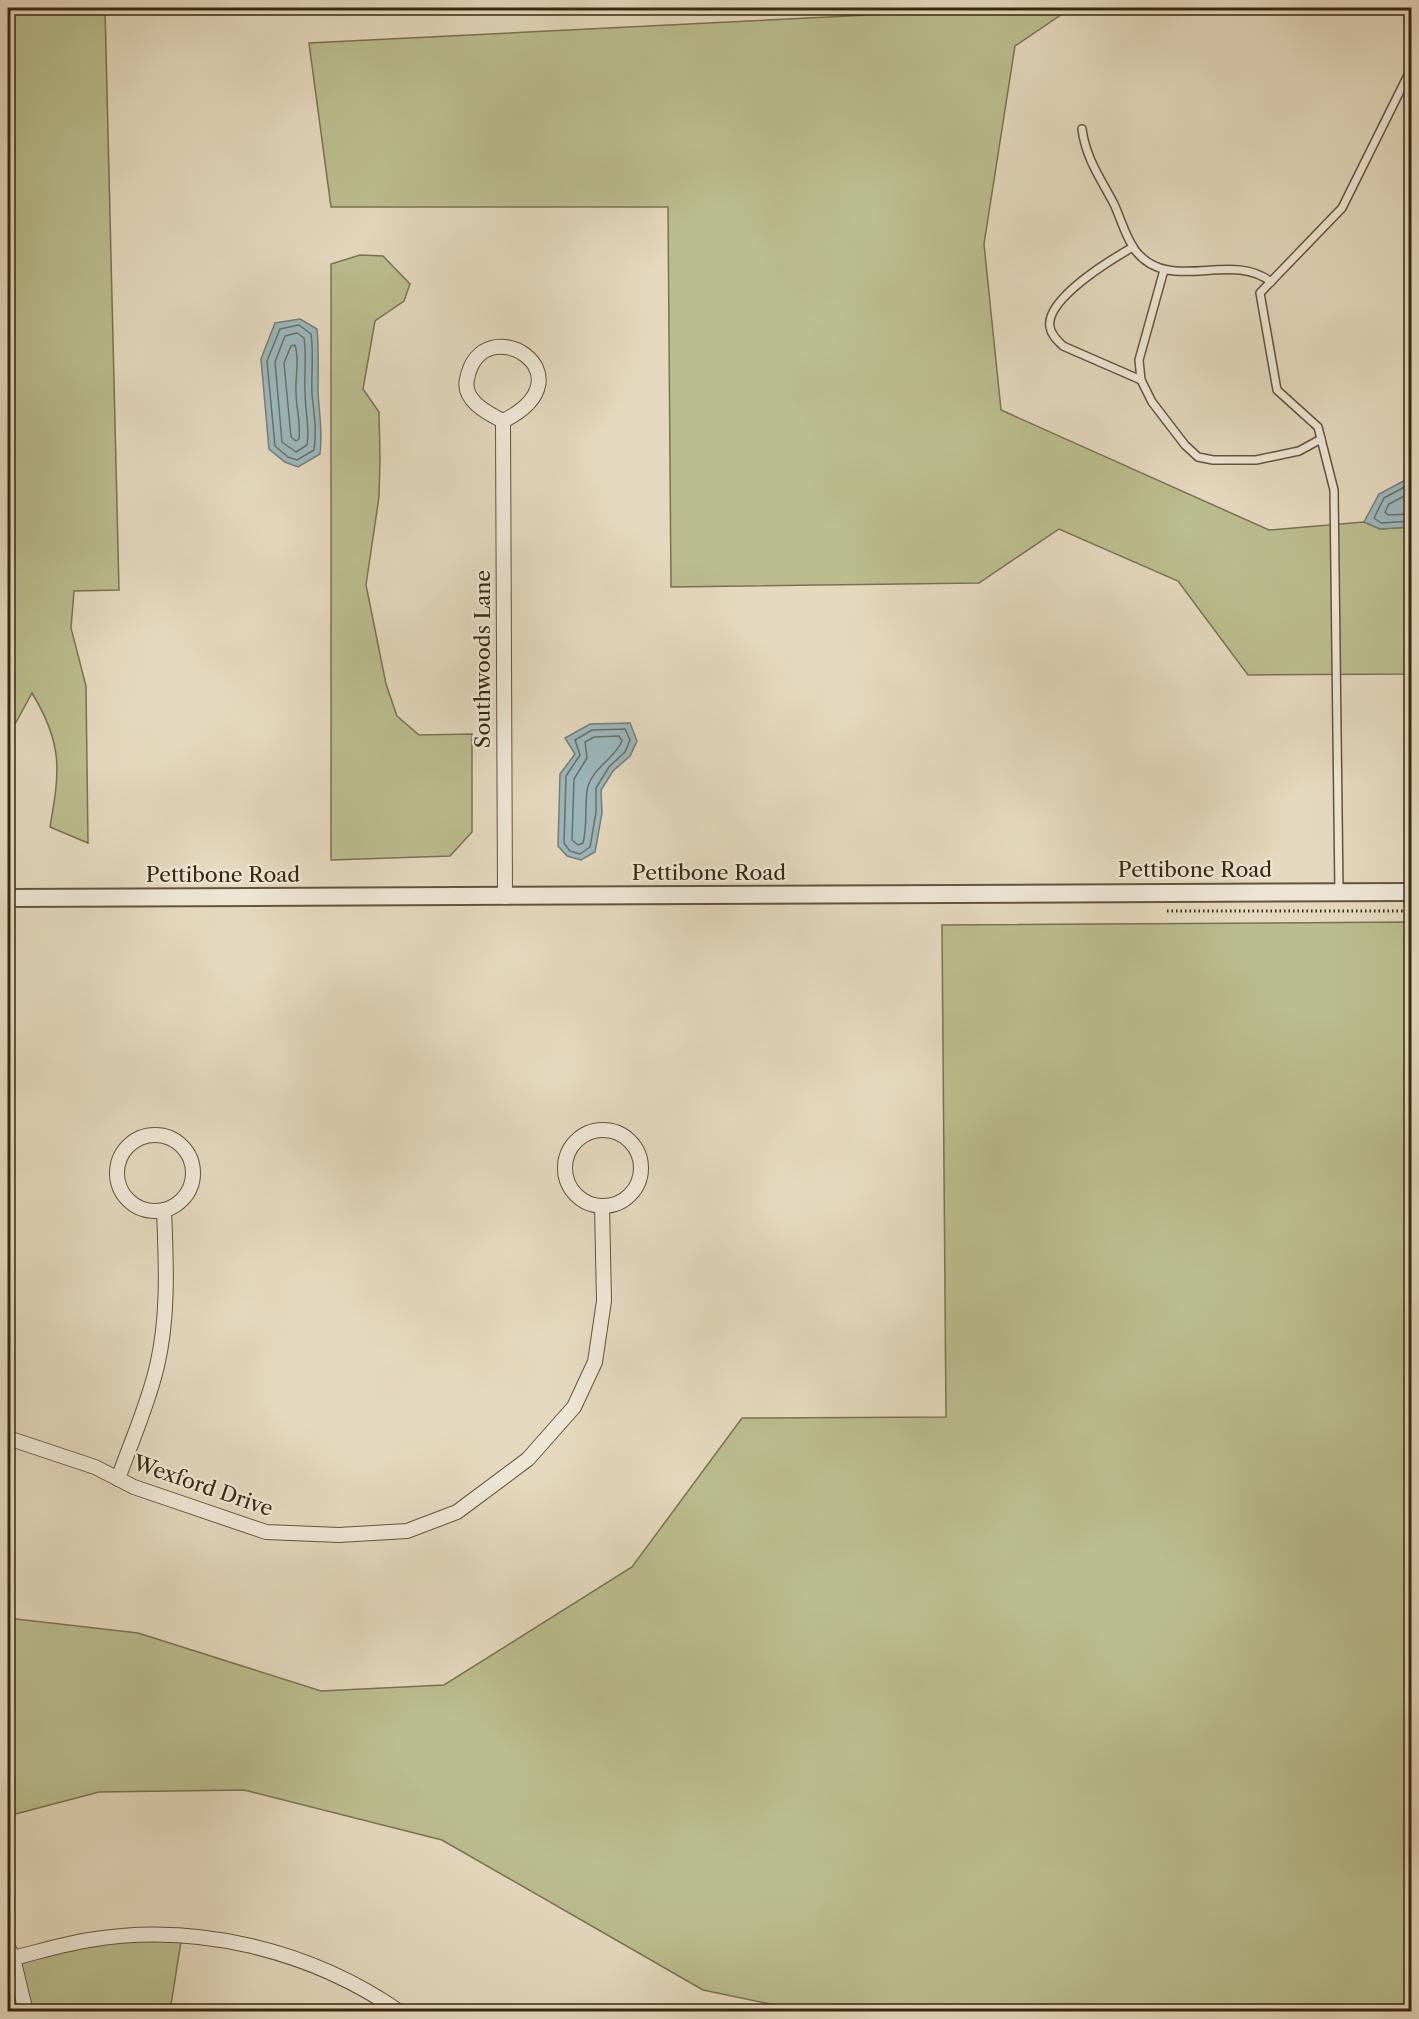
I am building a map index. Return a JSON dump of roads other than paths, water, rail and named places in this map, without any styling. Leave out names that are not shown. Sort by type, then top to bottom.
[{"type":"street","points":[[506,345],[520,349],[531,360],[540,382],[534,399],[520,412],[503,421],[477,408],[466,384],[470,364],[484,352],[506,345]]},
{"type":"street","name":"Southwoods Lane","points":[[503,421],[505,897]]},
{"type":"street","name":"Pettibone Road","points":[[8,898],[1412,891]]},
{"type":"street","points":[[598,1130],[611,1130],[632,1143],[642,1166],[640,1178],[630,1194],[615,1204],[602,1206],[590,1203],[571,1188],[565,1163],[569,1151],[581,1137],[598,1130]]},
{"type":"street","points":[[153,1134],[166,1136],[186,1150],[194,1174],[185,1197],[164,1210],[139,1208],[125,1195],[117,1178],[118,1165],[130,1144],[153,1134]]},
{"type":"street","name":"Wexford Drive","points":[[8,1438],[94,1467],[134,1487],[266,1532],[339,1535],[407,1531],[457,1512],[528,1459],[574,1407],[595,1362],[604,1301],[602,1206]]},
{"type":"street","points":[[118,1479],[157,1367],[165,1324],[164,1210]]},
{"type":"street","points":[[26,2012],[10,1952],[90,1940],[182,1935],[228,1941],[314,1965],[335,1974],[400,2012]]},
{"type":"lane","points":[[1339,892],[1334,490],[1318,428],[1277,390],[1260,293],[1342,208],[1412,67]]},
{"type":"lane","points":[[1082,129],[1086,154],[1110,197],[1133,247],[1147,261],[1164,270],[1175,272],[1247,270],[1260,273],[1271,282]]},
{"type":"lane","points":[[1133,247],[1105,264],[1076,287],[1051,314],[1050,326],[1054,337],[1063,346],[1142,380]]},
{"type":"lane","points":[[1164,270],[1139,360],[1142,380],[1152,402],[1185,445],[1198,457],[1213,460],[1256,460],[1299,451],[1321,439]]},
{"type":"water","points":[[300,319],[317,329],[321,437],[320,454],[298,467],[285,462],[269,449],[261,359],[275,323]]},
{"type":"water","points":[[1411,477],[1411,527],[1380,529],[1364,522],[1379,494]]},
{"type":"water","points":[[630,723],[637,741],[630,756],[613,771],[601,790],[602,813],[595,852],[581,860],[567,856],[558,846],[560,774],[575,754],[565,738],[590,724]]}]
